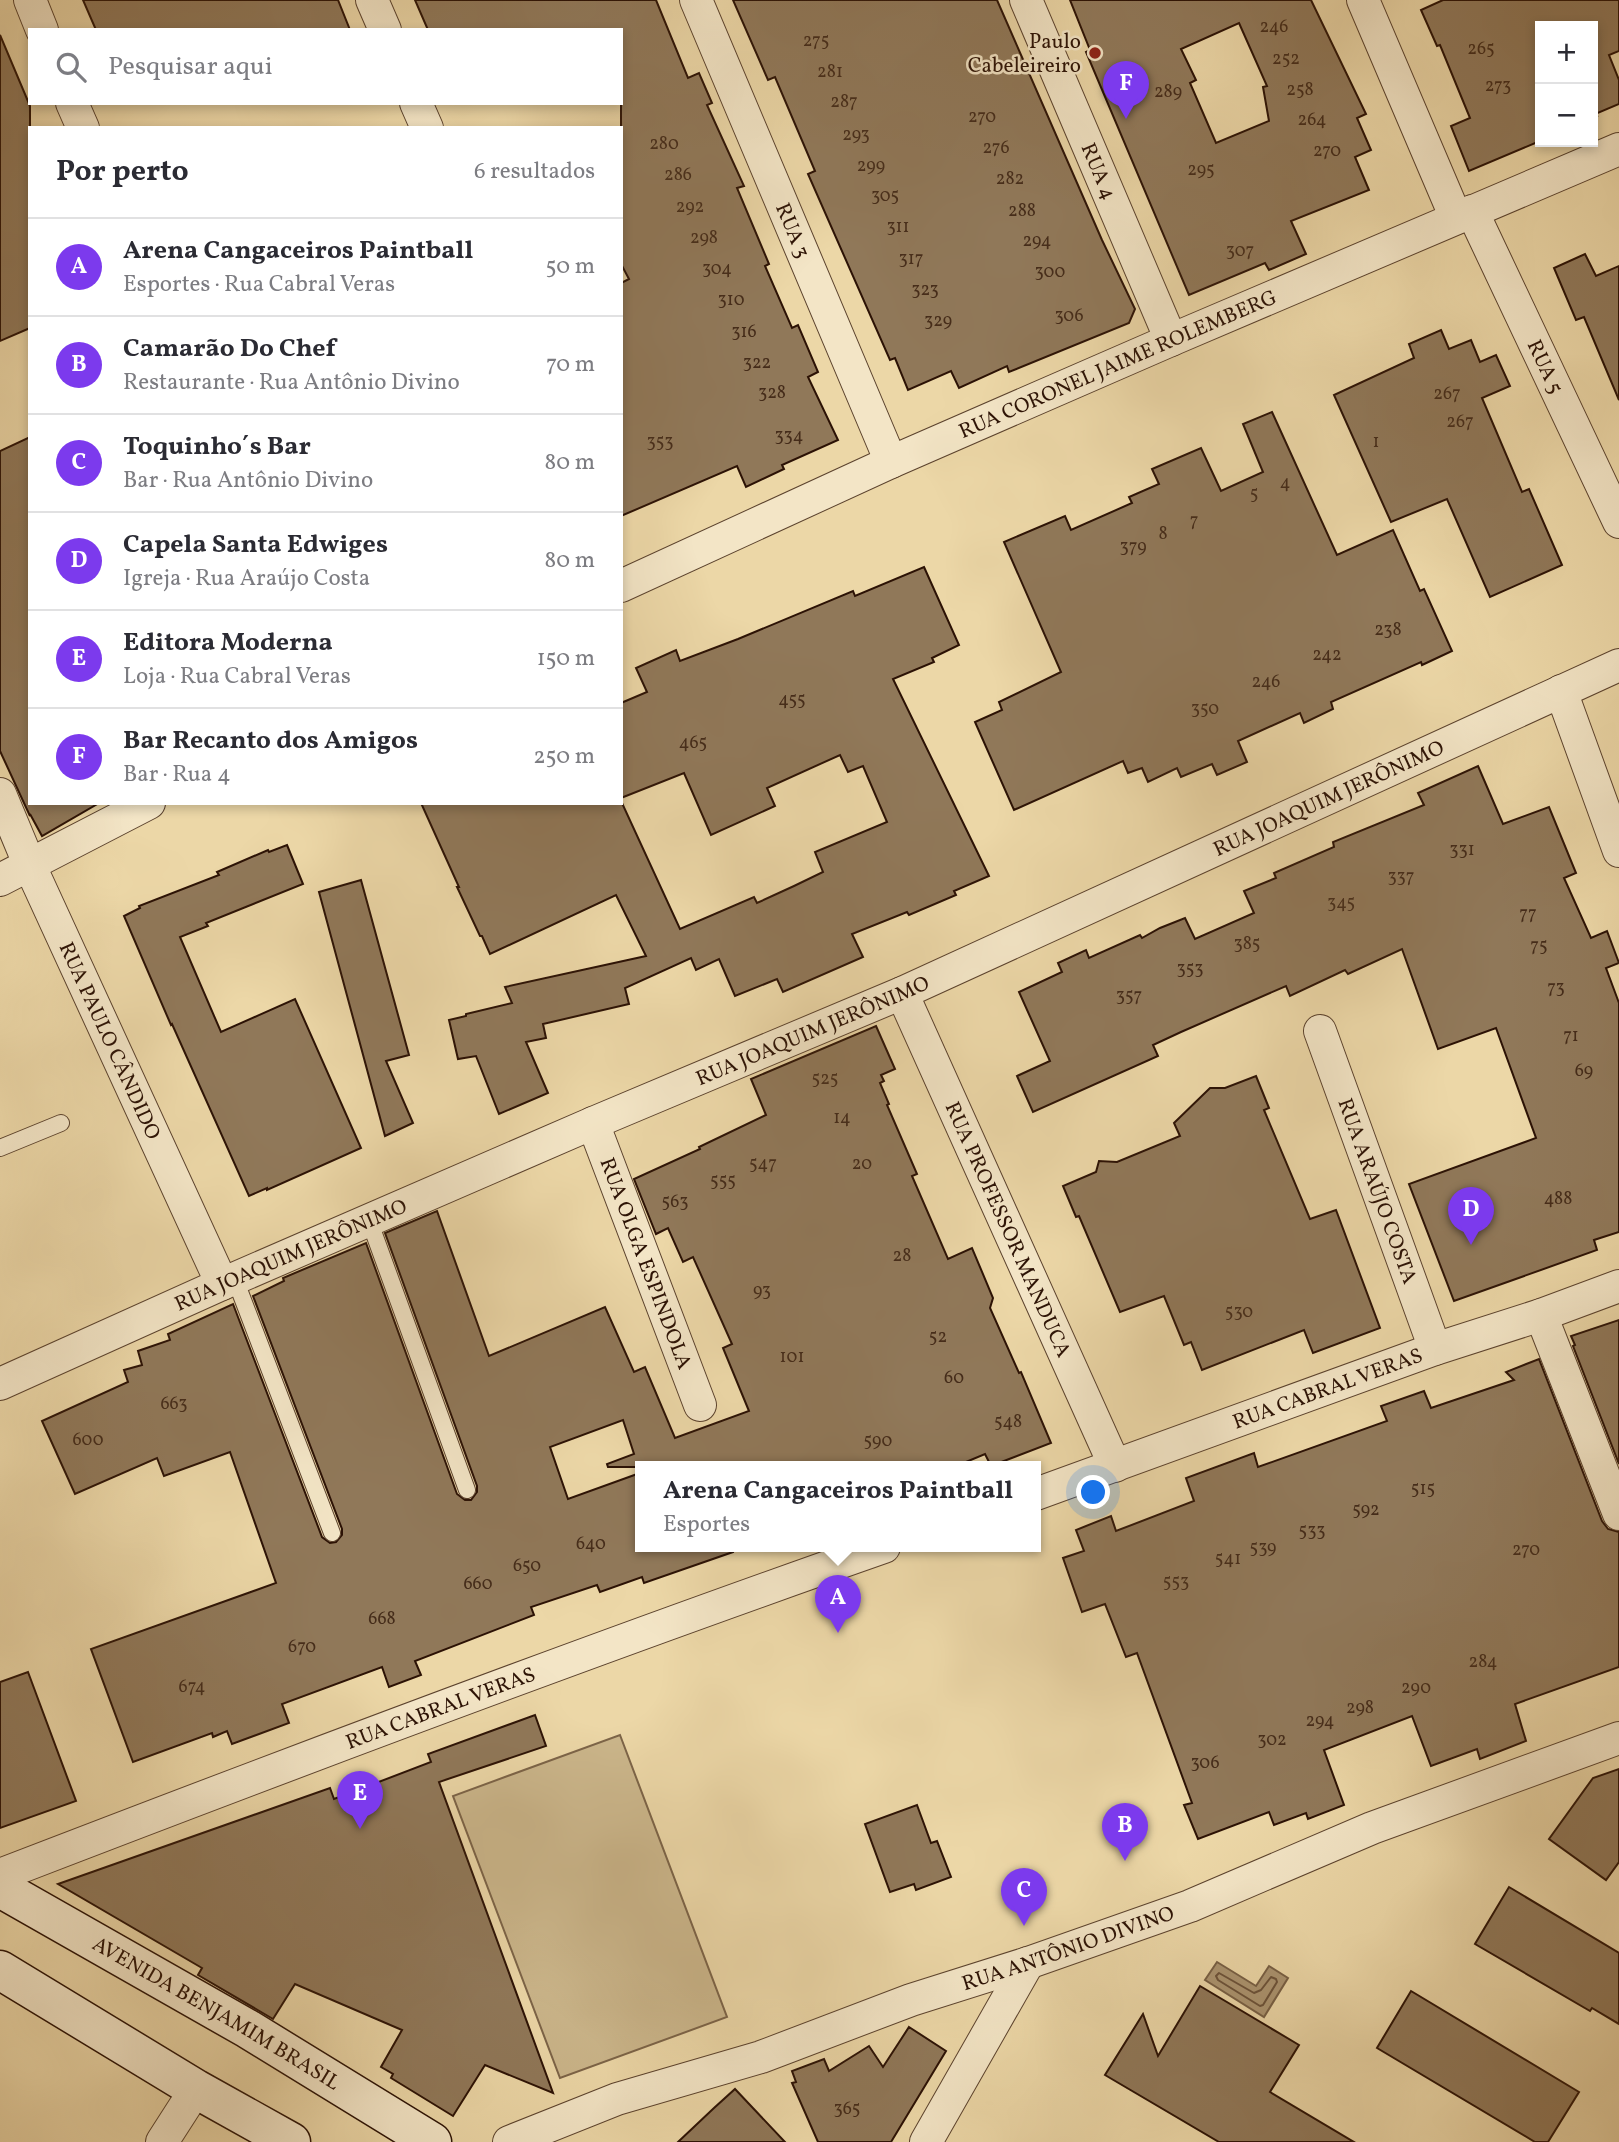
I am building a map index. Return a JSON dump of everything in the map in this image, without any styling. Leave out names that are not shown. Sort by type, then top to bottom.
[{"type":"main road","name":"AVENIDA BENJAMIM BRASIL","points":[[0,1888],[248,2029],[432,2142]]},
{"type":"main road","points":[[0,1970],[196,2089],[291,2142]]},
{"type":"street","points":[[30,0],[41,28]]},
{"type":"street","points":[[372,0],[384,28]]},
{"type":"street","name":"RUA 3","points":[[696,0],[891,461]]},
{"type":"street","name":"RUA 4","points":[[1026,0],[1171,340]]},
{"type":"street","name":"RUA 5","points":[[1363,0],[1464,215],[1619,522]]},
{"type":"street","points":[[73,105],[82,126]]},
{"type":"street","points":[[417,105],[425,126]]},
{"type":"street","name":"RUA CORONEL JAIME ROLEMBERG","points":[[623,584],[891,461],[1619,149]]},
{"type":"street","name":"RUA JOAQUIM JERÔNIMO","points":[[0,1384],[369,1220],[902,993],[1619,665]]},
{"type":"street","points":[[1561,691],[1619,851]]},
{"type":"street","name":"RUA PAULO CÂNDIDO","points":[[0,794],[30,866],[229,1282]]},
{"type":"street","points":[[0,880],[145,805]]},
{"type":"street","name":"RUA PROFESSOR MANDUCA","points":[[902,993],[1115,1466]]},
{"type":"street","name":"RUA ARAÚJO COSTA","points":[[1320,1031],[1434,1349]]},
{"type":"street","name":"RUA OLGA ESPINDOLA","points":[[593,1123],[700,1405]]},
{"type":"street","name":"RUA CABRAL VERAS","points":[[1041,1492],[1434,1349],[1541,1315],[1619,1286]]},
{"type":"street","points":[[1541,1315],[1619,1514]]},
{"type":"street","name":"RUA CABRAL VERAS","points":[[0,1875],[366,1734],[870,1552]]},
{"type":"street","name":"RUA ANTÔNIO DIVINO","points":[[509,2142],[617,2099],[761,2057],[911,2000],[1028,1963],[1190,1906],[1372,1828],[1619,1738]]},
{"type":"street","points":[[926,2142],[1028,1963]]},
{"type":"street","points":[[162,2142],[196,2089]]},
{"type":"lane","points":[[0,1148],[61,1123]]},
{"type":"lane","points":[[369,1220],[467,1490]]},
{"type":"lane","points":[[229,1282],[332,1533]]},
{"type":"shaded area","points":[[620,1735],[727,2017],[560,2078],[453,1796]]},
{"type":"water","points":[[1217,1962],[1256,1986],[1269,1966],[1288,1978],[1264,2017],[1205,1980]]},
{"type":"building","points":[[83,0],[338,0],[349,28],[95,28]]},
{"type":"building","points":[[415,0],[656,0],[688,78],[699,73],[712,103],[707,105],[744,186],[737,188],[769,264],[765,266],[792,328],[798,325],[818,372],[808,377],[838,440],[782,465],[784,469],[746,487],[737,466],[623,515],[623,282],[629,279],[623,268],[623,28],[427,28]]},
{"type":"building","points":[[733,0],[997,0],[1135,309],[1129,323],[1009,372],[1007,366],[959,388],[951,371],[908,390],[895,358],[890,360],[808,174],[815,171],[775,77],[768,80]]},
{"type":"building","points":[[1070,0],[1311,0],[1366,114],[1357,118],[1371,150],[1355,157],[1369,190],[1291,221],[1306,254],[1269,270],[1265,263],[1189,295],[1086,52],[1090,50]],"holes":[[[1239,23],[1267,86],[1263,87],[1269,121],[1216,143],[1190,83],[1196,80],[1181,49]]]},
{"type":"building","points":[[1443,0],[1619,0],[1619,51],[1609,55],[1619,80],[1619,104],[1598,113],[1598,21],[1535,21],[1535,143],[1469,171],[1451,126],[1470,118],[1440,45],[1437,46],[1421,10]]},
{"type":"building","points":[[0,35],[30,106],[30,126],[28,329],[0,341]]},
{"type":"building","points":[[1585,254],[1596,276],[1619,266],[1619,400],[1584,317],[1576,320],[1554,268]]},
{"type":"building","points":[[1441,330],[1449,349],[1471,340],[1480,362],[1496,355],[1510,386],[1482,398],[1522,492],[1529,489],[1562,565],[1490,597],[1447,499],[1391,522],[1334,395],[1414,358],[1409,344]]},
{"type":"building","points":[[1272,412],[1337,555],[1393,530],[1420,591],[1424,589],[1452,651],[1331,702],[1333,709],[1304,723],[1300,713],[1238,741],[1247,762],[1217,775],[1212,764],[1181,777],[1177,768],[1148,782],[1142,768],[1128,773],[1123,761],[1014,810],[975,722],[1002,710],[999,702],[1061,672],[1004,542],[1065,516],[1071,530],[1132,503],[1129,497],[1159,484],[1152,469],[1201,448],[1221,491],[1263,472],[1243,424]]},
{"type":"building","points":[[28,438],[28,805],[96,805],[42,836],[0,751],[0,451]]},
{"type":"building","points":[[924,567],[959,645],[932,658],[934,662],[893,679],[989,876],[954,891],[956,895],[909,915],[907,912],[852,934],[863,957],[783,992],[777,979],[735,996],[719,959],[696,970],[691,958],[625,988],[629,1004],[543,1024],[546,1038],[526,1042],[548,1093],[499,1114],[476,1056],[458,1059],[449,1020],[512,1003],[505,987],[646,956],[616,895],[490,954],[457,887],[422,805],[623,805],[680,929],[754,897],[757,903],[794,886],[823,872],[815,852],[887,822],[863,766],[848,772],[840,755],[767,788],[775,806],[711,835],[684,773],[623,797],[623,702],[647,692],[636,668],[676,650],[680,661],[853,591],[855,596]]},
{"type":"building","points":[[1478,766],[1503,824],[1549,807],[1576,873],[1564,878],[1591,938],[1607,931],[1619,963],[1606,968],[1619,1003],[1619,1232],[1594,1240],[1597,1250],[1454,1301],[1409,1184],[1536,1138],[1496,1028],[1438,1049],[1402,949],[1348,974],[1345,970],[1290,996],[1286,986],[1181,1032],[1153,1045],[1158,1056],[1033,1112],[1017,1076],[1050,1061],[1019,992],[1062,972],[1058,963],[1086,950],[1089,958],[1185,918],[1195,939],[1254,913],[1244,891],[1276,878],[1274,873],[1334,847],[1333,842],[1424,805],[1418,793]]},
{"type":"building","points":[[287,845],[303,884],[206,923],[208,926],[180,937],[221,1032],[295,999],[361,1148],[249,1196],[124,916],[140,908],[139,906],[219,875],[217,872],[268,850],[269,852]]},
{"type":"building","points":[[361,880],[409,1055],[386,1061],[413,1123],[385,1136],[319,892]]},
{"type":"building","points":[[876,1026],[895,1069],[881,1075],[884,1081],[880,1083],[917,1174],[912,1176],[948,1259],[972,1248],[993,1298],[990,1308],[1051,1443],[1004,1461],[988,1461],[985,1454],[968,1461],[635,1461],[635,1467],[608,1467],[607,1464],[634,1454],[623,1420],[550,1447],[568,1499],[635,1475],[635,1552],[733,1552],[644,1583],[642,1577],[600,1592],[597,1585],[531,1607],[534,1615],[415,1661],[421,1675],[389,1687],[382,1667],[282,1704],[289,1723],[232,1744],[227,1731],[213,1737],[212,1733],[133,1762],[91,1649],[276,1583],[230,1452],[164,1476],[157,1458],[75,1494],[42,1421],[128,1382],[124,1370],[142,1365],[138,1351],[170,1340],[168,1334],[233,1304],[322,1537],[330,1543],[336,1542],[342,1535],[342,1529],[253,1296],[284,1281],[283,1278],[366,1243],[457,1494],[465,1500],[471,1500],[477,1492],[477,1486],[385,1233],[437,1211],[489,1356],[605,1307],[634,1372],[645,1367],[675,1438],[749,1411],[723,1348],[732,1344],[693,1257],[683,1262],[668,1228],[656,1234],[634,1179],[766,1115],[751,1079]]},
{"type":"building","points":[[1256,1076],[1269,1108],[1264,1110],[1310,1219],[1336,1210],[1380,1328],[1313,1353],[1304,1330],[1202,1370],[1191,1342],[1184,1345],[1164,1296],[1120,1312],[1079,1216],[1076,1217],[1063,1186],[1096,1172],[1099,1161],[1117,1162],[1180,1136],[1174,1123],[1210,1088],[1225,1088]]},
{"type":"building","points":[[1619,1320],[1619,1464],[1571,1336]]},
{"type":"building","points":[[1539,1359],[1602,1521],[1608,1529],[1619,1532],[1619,1667],[1515,1704],[1526,1741],[1480,1759],[1477,1749],[1431,1766],[1412,1716],[1324,1750],[1344,1805],[1308,1819],[1306,1813],[1274,1825],[1269,1812],[1198,1839],[1184,1805],[1192,1803],[1137,1653],[1126,1657],[1105,1604],[1082,1612],[1063,1558],[1084,1551],[1076,1530],[1111,1516],[1116,1531],[1194,1501],[1186,1478],[1254,1453],[1258,1467],[1387,1421],[1381,1406],[1424,1391],[1431,1408],[1514,1380],[1506,1372]]},
{"type":"building","points":[[28,1672],[76,1801],[0,1828],[0,1682]]},
{"type":"building","points":[[535,1715],[546,1746],[439,1782],[553,2093],[485,2065],[453,2116],[391,2078],[393,2074],[381,2067],[402,2030],[295,1984],[273,2019],[198,1975],[202,1968],[58,1884],[330,1788],[334,1799],[431,1762],[428,1754]]},
{"type":"building","points":[[1619,1769],[1619,1862],[1606,1880],[1549,1839],[1593,1778]]},
{"type":"building","points":[[917,1805],[931,1843],[937,1841],[951,1877],[916,1890],[914,1884],[890,1892],[865,1824]]},
{"type":"building","points":[[1509,1887],[1619,1953],[1619,2024],[1592,2008],[1590,2011],[1475,1944]]},
{"type":"building","points":[[1200,1986],[1299,2045],[1270,2092],[1354,2142],[1219,2142],[1105,2075],[1143,2014],[1158,2056]]},
{"type":"building","points":[[1411,1991],[1579,2092],[1548,2142],[1535,2142],[1377,2048]]},
{"type":"building","points":[[909,2027],[946,2051],[891,2142],[818,2142],[792,2083],[796,2082],[792,2071],[824,2059],[829,2071],[869,2046],[883,2067]]},
{"type":"building","points":[[735,2089],[785,2142],[678,2142],[714,2108]]},
{"type":"place","name":"Paulo Cabeleireiro","points":[[1095,53]]},
{"type":"place","name":"Bar Recanto dos Amigos","points":[[1126,119]]},
{"type":"place","name":"Capela Santa Edwiges","points":[[1471,1245]]},
{"type":"place","name":"Arena Cangaceiros Paintball","points":[[838,1633]]},
{"type":"place","name":"Editora Moderna","points":[[360,1829]]},
{"type":"place","name":"Camarão Do Chef","points":[[1125,1861]]},
{"type":"place","name":"Toquinho´s Bar","points":[[1024,1926]]}]
